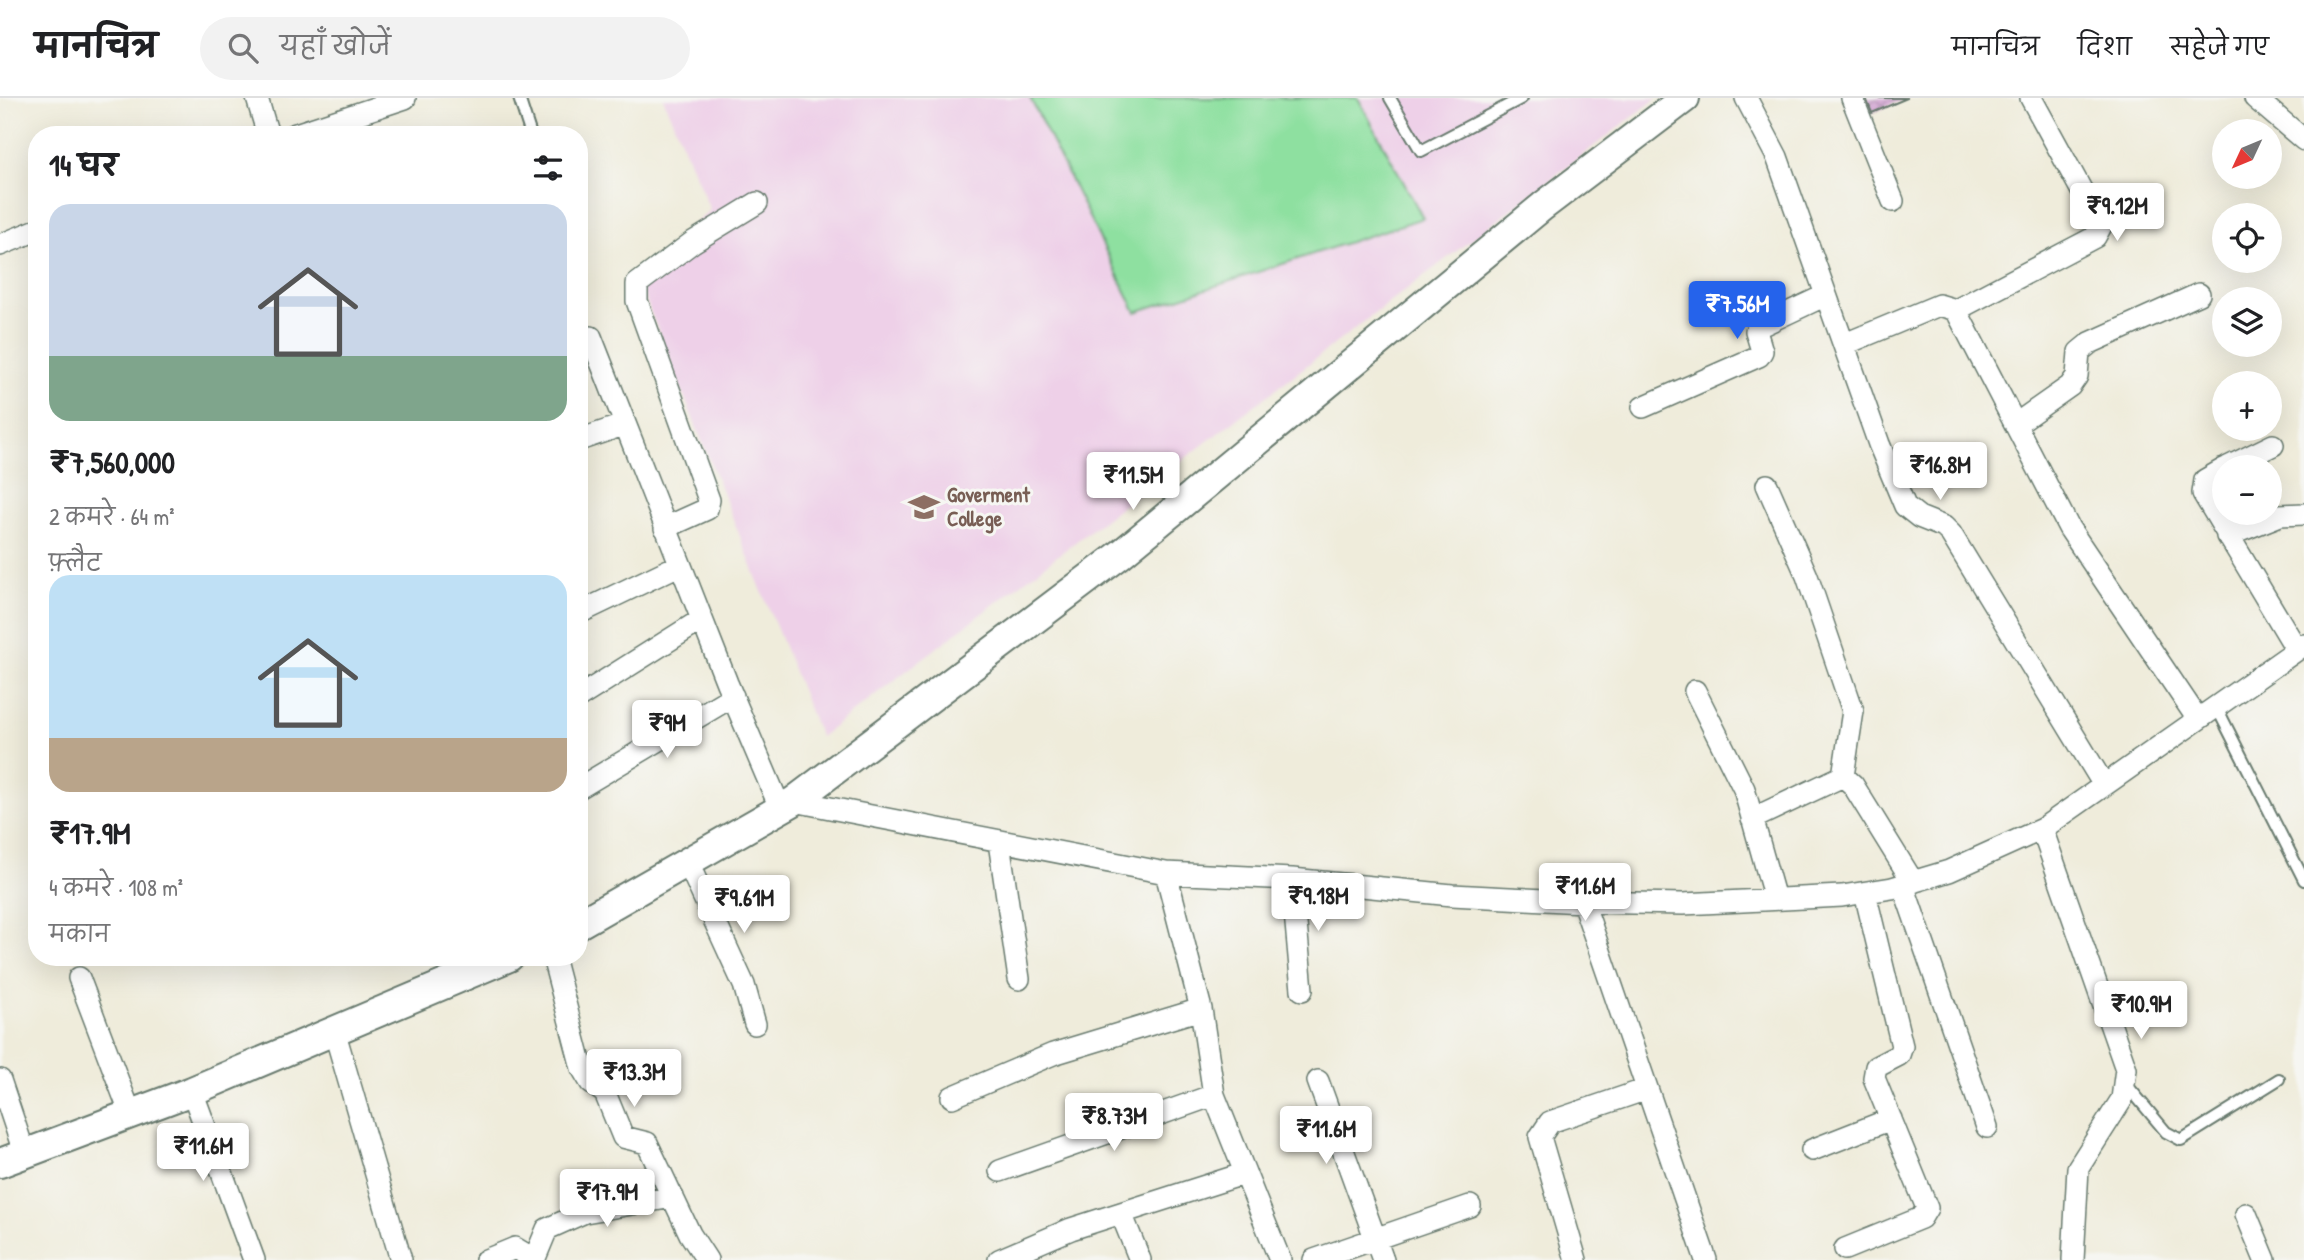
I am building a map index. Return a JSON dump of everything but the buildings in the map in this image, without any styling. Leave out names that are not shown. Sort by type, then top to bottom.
[{"type":"street","points":[[257,98],[265,126]]},
{"type":"street","points":[[320,126],[405,98]]},
{"type":"street","points":[[588,920],[788,806],[1121,554],[1532,214],[1685,98]]},
{"type":"street","points":[[1746,98],[1777,157],[1879,444],[1905,506],[1919,517],[1944,527],[1951,534],[2104,785]]},
{"type":"street","points":[[1852,98],[1893,201]]},
{"type":"street","points":[[1955,310],[2095,237],[2101,226],[2031,98]]},
{"type":"street","points":[[2255,98],[2304,140]]},
{"type":"street","points":[[664,528],[707,509],[709,500],[637,301],[637,284],[693,242],[757,203]]},
{"type":"street","points":[[0,245],[28,234]]},
{"type":"street","points":[[2016,424],[2070,386],[2077,376],[2080,352],[2090,343],[2199,294]]},
{"type":"street","points":[[1643,407],[1759,356],[1762,351],[1758,327],[1826,295]]},
{"type":"street","points":[[1845,344],[1939,305],[1955,310],[2069,528],[2197,718]]},
{"type":"street","points":[[590,337],[733,696],[788,806]]},
{"type":"street","points":[[588,365],[600,361]]},
{"type":"street","points":[[588,437],[623,425]]},
{"type":"street","points":[[2253,455],[2273,445]]},
{"type":"street","points":[[2212,475],[2203,485],[2203,493],[2212,509]]},
{"type":"street","points":[[1767,485],[1807,576],[1853,710],[1843,776]]},
{"type":"street","points":[[2227,536],[2268,519],[2304,514]]},
{"type":"street","points":[[788,806],[1166,873],[1292,879],[1452,895],[1683,904],[1775,900],[1865,892],[1908,884],[1949,872],[2042,829],[2197,718],[2301,648],[2221,525]]},
{"type":"street","points":[[588,609],[679,565]]},
{"type":"street","points":[[588,690],[701,620]]},
{"type":"street","points":[[1695,691],[1739,779],[1775,900]]},
{"type":"street","points":[[588,783],[733,696]]},
{"type":"street","points":[[1752,819],[1843,776]]},
{"type":"street","points":[[1843,776],[1853,785],[1908,884],[1987,1127]]},
{"type":"street","points":[[2042,829],[2122,1052],[2126,1084],[2122,1099],[2078,1168],[2073,1260]]},
{"type":"street","points":[[999,842],[1020,979]]},
{"type":"street","points":[[688,863],[744,985],[755,1024]]},
{"type":"street","points":[[1166,873],[1201,1009],[1214,1095],[1243,1174],[1280,1260]]},
{"type":"street","points":[[1292,879],[1302,990]]},
{"type":"street","points":[[1845,1249],[1921,1219],[1925,1213],[1926,1201],[1874,1072],[1876,1067],[1899,1055],[1902,1041],[1865,892]]},
{"type":"street","points":[[1583,902],[1706,1260]]},
{"type":"street","points":[[0,1080],[12,1159],[192,1091],[334,1030],[470,966]]},
{"type":"street","points":[[556,966],[586,1075],[605,1093],[623,1138],[647,1143],[690,1234],[707,1260]]},
{"type":"street","points":[[79,978],[131,1115]]},
{"type":"street","points":[[952,1097],[1053,1054],[1201,1009]]},
{"type":"street","points":[[334,1030],[401,1260]]},
{"type":"street","points":[[1318,1081],[1383,1260]]},
{"type":"street","points":[[1576,1260],[1540,1138],[1550,1122],[1647,1089]]},
{"type":"street","points":[[192,1091],[254,1260]]},
{"type":"street","points":[[1000,1171],[1214,1095]]},
{"type":"street","points":[[1812,1150],[1891,1119]]},
{"type":"street","points":[[1011,1258],[1071,1229],[1243,1174]]},
{"type":"street","points":[[486,1260],[515,1248],[535,1259],[547,1229],[585,1212],[673,1197]]},
{"type":"street","points":[[1314,1260],[1374,1237],[1470,1206]]},
{"type":"street","points":[[1121,1213],[1140,1260]]},
{"type":"street","points":[[2246,1214],[2265,1260]]},
{"type":"lane","points":[[519,98],[528,126]]},
{"type":"lane","points":[[1390,98],[1421,150],[1522,98]]},
{"type":"lane","points":[[2216,706],[2304,880]]},
{"type":"lane","points":[[2126,1084],[2166,1132],[2181,1140],[2278,1079]]},
{"type":"shaded area","name":"Goverment College","points":[[663,98],[1657,98],[820,737],[637,278],[710,210]]},
{"type":"green space","points":[[1030,98],[1358,98],[1423,218],[1136,312]]},
{"type":"place","name":"Goverment College","points":[[924,507]]}]
